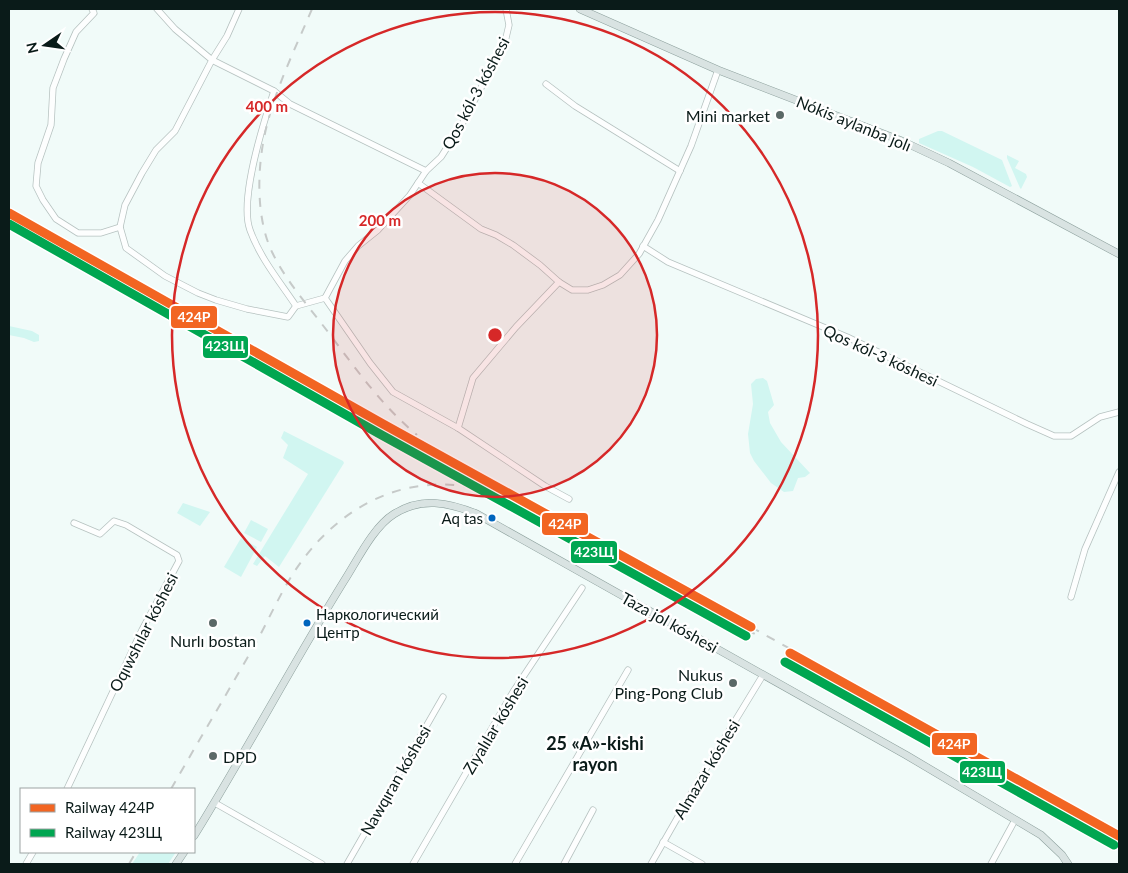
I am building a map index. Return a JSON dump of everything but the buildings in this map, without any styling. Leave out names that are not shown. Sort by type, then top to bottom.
[{"type":"main road","name":"Nókis aylanba jolı","points":[[580,9],[718,70],[902,141],[949,163],[1119,254]]},
{"type":"main road","name":"Taza jol kóshesi","points":[[195,834],[367,543],[392,515],[413,505],[441,502],[477,514],[906,755],[1041,835],[1062,855],[1068,864]]},
{"type":"main road","points":[[176,864],[183,853]]},
{"type":"street","points":[[92,9],[94,13],[76,32],[53,88],[51,125],[38,163],[36,186],[56,219],[78,232],[101,233],[120,227]]},
{"type":"street","points":[[157,9],[175,29],[212,60],[274,90],[290,104],[426,171]]},
{"type":"street","points":[[239,9],[227,36],[212,60],[175,132],[156,150],[125,204],[120,227],[126,248],[165,276],[216,300],[288,317],[296,306],[325,298],[392,392],[458,428],[545,486],[569,499]]},
{"type":"street","name":"Qos kól-3 kóshesi","points":[[325,298],[345,261],[358,246],[378,230],[410,195],[426,171],[441,158],[462,124],[505,42],[509,25],[506,9]]},
{"type":"street","points":[[418,183],[481,229],[513,244],[559,282],[572,290],[588,290],[603,285],[620,275],[643,246],[658,220],[691,146],[718,70]]},
{"type":"street","points":[[546,84],[575,106],[680,171]]},
{"type":"street","points":[[274,90],[260,132],[250,188],[248,208],[249,229],[264,259],[296,306]]},
{"type":"street","name":"Qos kól-3 kóshesi","points":[[643,246],[668,262],[847,337],[1054,436],[1071,436],[1100,417],[1119,412]]},
{"type":"street","points":[[458,428],[473,378],[516,327],[559,282]]},
{"type":"street","points":[[1071,598],[1084,549],[1119,472]]},
{"type":"street","name":"Oqıwshılar kóshesi","points":[[67,788],[142,630],[179,561],[177,556],[126,525],[114,521],[100,534],[74,523]]},
{"type":"street","name":"Zıyalılar kóshesi","points":[[413,864],[514,692],[582,588]]},
{"type":"street","points":[[515,864],[628,670]]},
{"type":"street","name":"Almazar kóshesi","points":[[651,864],[700,777],[763,675]]},
{"type":"street","name":"Nawqıran kóshesi","points":[[347,864],[443,697]]},
{"type":"street","points":[[215,802],[322,864]]},
{"type":"street","points":[[564,864],[593,810]]},
{"type":"street","points":[[991,864],[1015,820]]},
{"type":"street","points":[[663,842],[702,864]]},
{"type":"street","points":[[26,864],[32,853]]},
{"type":"shaded area","points":[[942,131],[1002,160],[1012,186],[1010,187],[973,167],[919,143],[919,139]]},
{"type":"shaded area","points":[[1007,155],[1019,161],[1015,168],[1026,174],[1027,177],[1021,189],[1007,158]]},
{"type":"shaded area","points":[[9,326],[32,331],[39,335],[39,341],[34,342],[9,335]]},
{"type":"shaded area","points":[[763,378],[767,381],[774,405],[768,412],[770,423],[781,442],[810,473],[805,477],[798,478],[793,491],[784,492],[771,483],[750,453],[748,434],[753,404],[751,384],[756,379]]},
{"type":"shaded area","points":[[284,431],[344,463],[279,567],[265,556],[257,566],[253,564],[308,474],[283,458],[288,445],[281,438]]},
{"type":"shaded area","points":[[183,503],[210,512],[200,526],[177,513]]},
{"type":"shaded area","points":[[251,520],[268,529],[261,542],[244,533]]},
{"type":"shaded area","points":[[241,538],[257,547],[241,577],[224,567]]},
{"type":"shaded area","points":[[139,853],[175,853],[168,864],[132,864]]},
{"type":"railway","points":[[312,9],[281,81],[267,125],[261,156],[259,189],[266,238],[272,252],[298,294],[370,386],[392,412],[417,435]]},
{"type":"railway","points":[[172,788],[301,562],[338,523],[359,508],[382,496],[407,488],[432,485],[459,486],[486,491],[672,592]]},
{"type":"railway","points":[[668,586],[755,634]]},
{"type":"railway","points":[[751,627],[1119,832]]},
{"type":"railway","points":[[129,864],[135,853]]},
{"type":"rail line","name":"424Р","points":[[9,213],[383,424],[751,627]]},
{"type":"rail line","name":"423Щ","points":[[9,224],[378,433],[746,636]]},
{"type":"rail line","name":"424Р","points":[[790,653],[1119,836]]},
{"type":"rail line","name":"423Щ","points":[[785,662],[1114,845]]},
{"type":"place","name":"Mini market","points":[[780,115]]},
{"type":"place","name":"Aq tas","points":[[492,518]]},
{"type":"place","name":"Nurlı bostan","points":[[213,623]]},
{"type":"place","name":"Наркологический Центр","points":[[307,623]]},
{"type":"place","name":"Nukus Ping-Pong Club","points":[[733,683]]},
{"type":"place","name":"DPD","points":[[213,756]]},
{"type":"district","name":"25 «A»-kishi rayon","points":[[595,753]]}]
